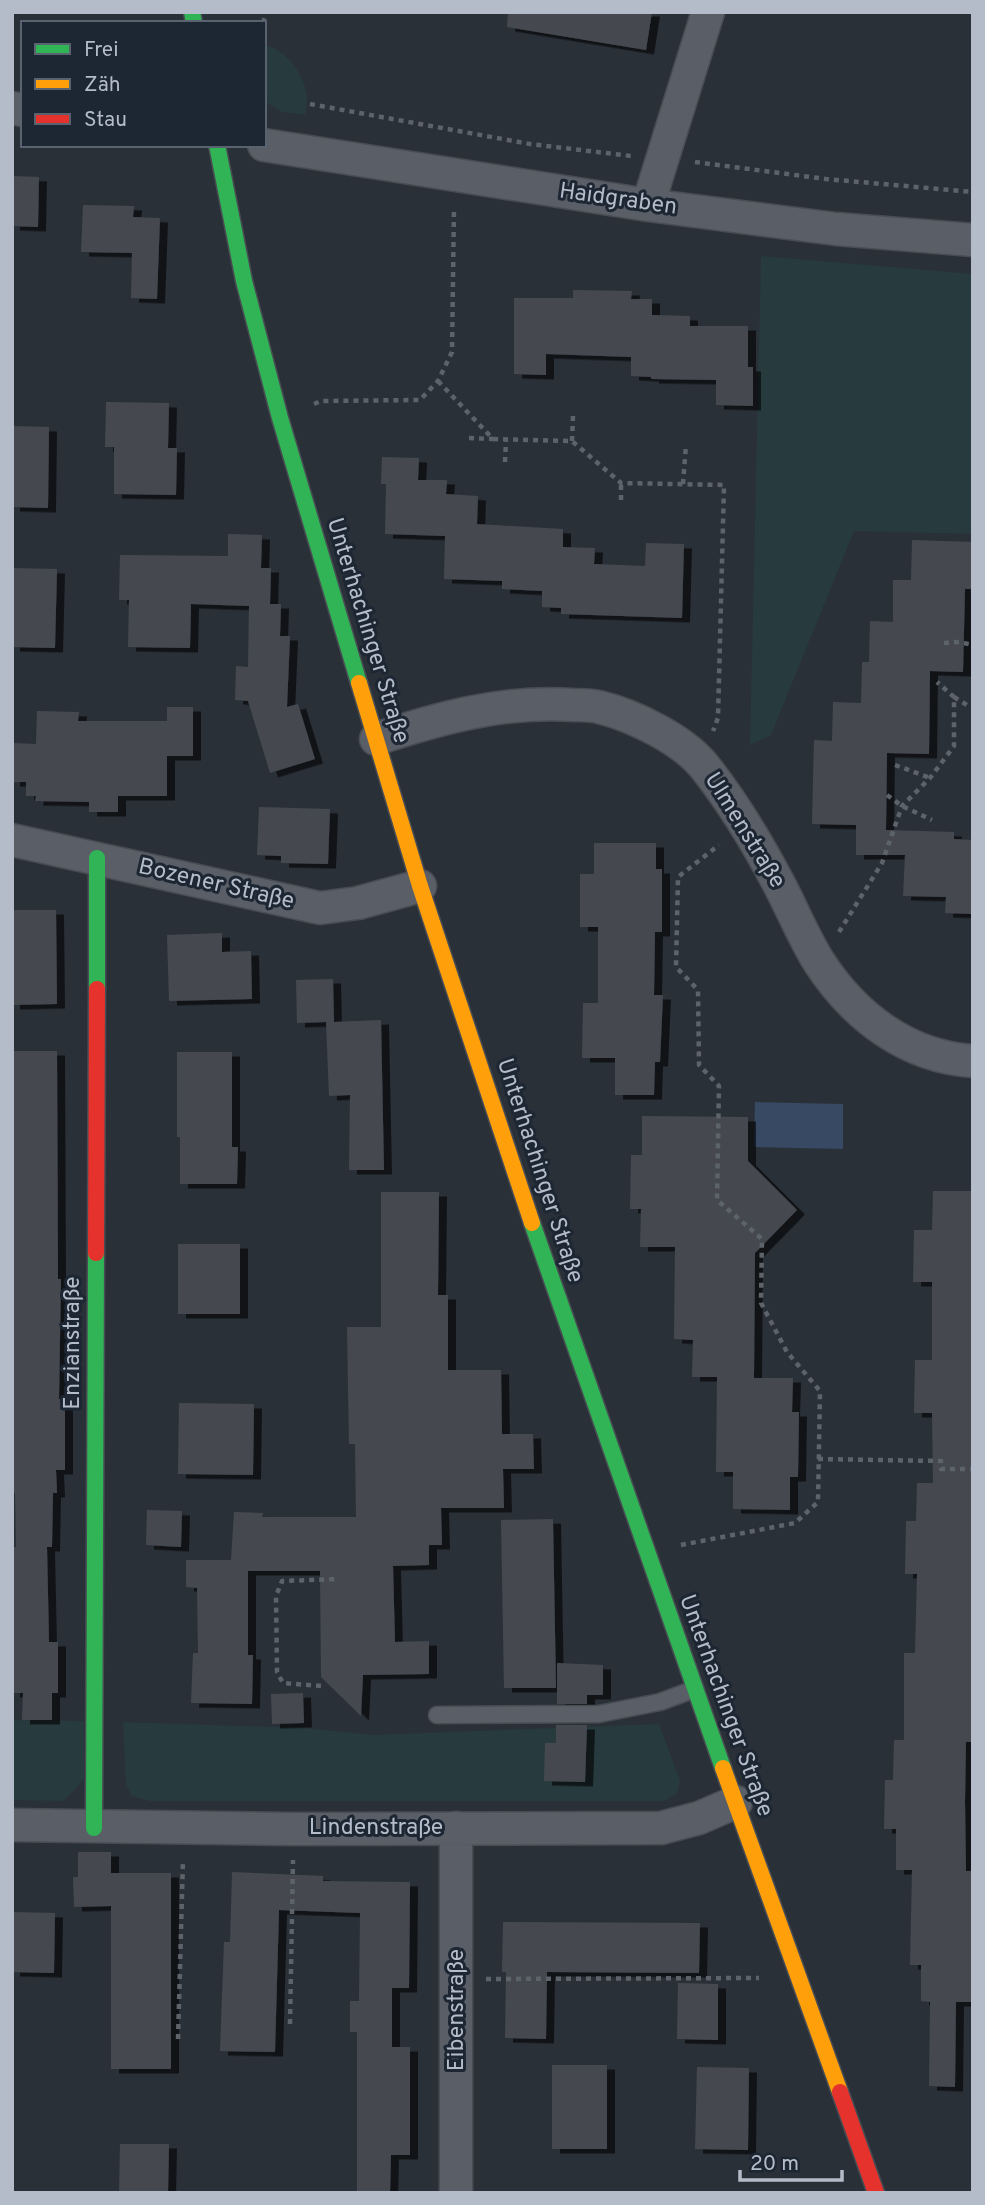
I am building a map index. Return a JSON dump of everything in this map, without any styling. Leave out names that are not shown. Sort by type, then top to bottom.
[{"type":"main road","name":"Unterhachinger Straße","points":[[217,147],[244,281],[280,418],[420,886],[558,1302],[876,2193]]},
{"type":"main road","name":"Enzianstraße","points":[[94,1828],[97,858]]},
{"type":"street","points":[[648,205],[708,12]]},
{"type":"street","name":"Haidgraben","points":[[266,145],[648,205],[835,229],[973,240]]},
{"type":"street","name":"Ulmenstraße","points":[[376,739],[467,713],[538,702],[597,706],[631,718],[666,735],[702,764],[772,872],[819,962],[856,1008],[900,1042],[952,1060],[973,1061]]},
{"type":"street","name":"Bozener Straße","points":[[12,840],[320,908],[358,903],[420,886]]},
{"type":"street","name":"Lindenstraße","points":[[12,1825],[293,1829],[661,1828],[699,1818],[736,1802]]},
{"type":"street","name":"Eibenstraße","points":[[456,1828],[456,2193]]},
{"type":"lane","points":[[437,1715],[599,1714],[660,1702],[695,1689]]},
{"type":"path","points":[[321,401],[420,400],[438,381],[452,352],[454,175]]},
{"type":"path","points":[[438,381],[494,439]]},
{"type":"path","points":[[572,441],[573,416]]},
{"type":"path","points":[[469,438],[572,441],[621,483],[724,485],[718,718],[702,764]]},
{"type":"path","points":[[505,462],[506,440]]},
{"type":"path","points":[[683,484],[686,445]]},
{"type":"path","points":[[621,483],[621,500]]},
{"type":"path","points":[[944,643],[973,645]]},
{"type":"path","points":[[937,682],[954,697],[973,706]]},
{"type":"path","points":[[819,962],[883,863],[902,806],[930,778],[954,746],[954,697]]},
{"type":"path","points":[[895,765],[930,778]]},
{"type":"path","points":[[887,795],[902,806],[932,820]]},
{"type":"path","points":[[649,1560],[687,1543],[795,1523],[818,1502],[820,1391],[787,1352],[761,1303],[762,1239],[717,1200],[719,1086],[699,1065],[698,990],[677,967],[678,877],[719,845]]},
{"type":"path","points":[[818,1460],[941,1461],[941,1469],[973,1469]]},
{"type":"path","points":[[321,1686],[283,1683],[277,1672],[276,1596],[282,1581],[339,1579]]},
{"type":"path","points":[[178,2039],[184,1828]]},
{"type":"path","points":[[290,2024],[293,1829]]},
{"type":"path","points":[[457,1979],[759,1978]]},
{"type":"green space","points":[[266,46],[280,52],[294,65],[306,91],[305,115],[282,112],[266,102]]},
{"type":"green space","points":[[761,256],[973,274],[973,534],[854,531],[771,735],[750,745]]},
{"type":"green space","points":[[12,1720],[84,1721],[84,1779],[64,1801],[12,1800]]},
{"type":"green space","points":[[123,1722],[304,1728],[372,1735],[659,1724],[680,1781],[677,1793],[664,1801],[150,1801],[132,1796],[126,1784]]},
{"type":"water","points":[[755,1102],[843,1104],[843,1149],[754,1147]]},
{"type":"building","points":[[508,12],[652,12],[646,50],[507,27]]},
{"type":"building","points":[[12,176],[39,177],[38,227],[12,226]]},
{"type":"building","points":[[83,205],[134,206],[133,217],[160,218],[157,299],[131,298],[132,253],[81,252]]},
{"type":"building","points":[[573,290],[632,291],[631,299],[652,299],[652,315],[690,316],[690,326],[748,326],[748,367],[753,367],[753,406],[716,405],[716,380],[631,376],[631,357],[546,354],[546,375],[514,374],[514,298],[573,298]]},
{"type":"building","points":[[106,402],[169,403],[168,448],[177,448],[176,495],[114,494],[114,447],[105,447]]},
{"type":"building","points":[[12,426],[49,427],[48,508],[12,507]]},
{"type":"building","points":[[382,457],[419,458],[418,480],[447,480],[446,494],[478,496],[477,524],[563,529],[563,547],[595,548],[594,564],[645,566],[646,543],[684,544],[682,618],[561,614],[561,608],[542,607],[542,591],[502,589],[502,581],[444,579],[445,536],[385,534],[386,484],[381,484]]},
{"type":"building","points":[[228,534],[262,535],[261,568],[271,568],[270,604],[281,604],[280,636],[290,636],[287,707],[298,704],[315,759],[270,773],[248,701],[235,700],[236,666],[248,667],[249,606],[191,604],[190,648],[128,647],[129,600],[119,600],[120,555],[228,556]]},
{"type":"building","points":[[912,540],[973,542],[973,589],[965,589],[963,672],[930,671],[929,754],[887,753],[886,830],[954,832],[954,839],[973,840],[973,914],[945,913],[946,897],[903,896],[905,855],[856,855],[856,825],[812,824],[814,740],[832,741],[833,702],[861,703],[862,662],[869,662],[870,621],[893,622],[893,580],[911,580]]},
{"type":"building","points":[[12,568],[57,569],[55,648],[12,647]]},
{"type":"building","points":[[167,707],[193,707],[193,756],[167,756],[167,796],[118,796],[118,812],[89,812],[89,802],[35,801],[36,796],[26,796],[26,782],[12,782],[12,743],[36,744],[37,711],[79,712],[78,721],[167,721]]},
{"type":"building","points":[[259,807],[330,809],[328,864],[281,863],[281,856],[257,855]]},
{"type":"building","points":[[594,843],[656,843],[656,869],[662,869],[662,932],[655,932],[654,995],[663,995],[660,1062],[655,1062],[654,1095],[615,1095],[615,1058],[582,1058],[583,1003],[598,1003],[598,927],[580,927],[580,874],[594,874]]},
{"type":"building","points":[[12,910],[56,910],[57,1004],[12,1005]]},
{"type":"building","points":[[222,933],[222,952],[251,951],[252,999],[169,1001],[167,935]]},
{"type":"building","points":[[333,979],[334,1022],[381,1020],[384,1170],[349,1170],[350,1095],[329,1096],[326,1022],[297,1023],[296,980]]},
{"type":"building","points":[[12,1051],[57,1051],[58,1279],[61,1279],[59,1399],[65,1399],[65,1470],[56,1470],[57,1493],[53,1493],[52,1547],[47,1547],[49,1642],[58,1642],[58,1693],[52,1693],[52,1720],[22,1720],[23,1693],[12,1693],[12,1547],[16,1547],[15,1493],[12,1493]]},
{"type":"building","points":[[177,1052],[232,1052],[232,1147],[238,1147],[237,1184],[180,1184]]},
{"type":"building","points":[[642,1116],[748,1117],[748,1161],[797,1210],[755,1253],[754,1378],[793,1378],[792,1412],[799,1412],[798,1477],[790,1477],[790,1510],[733,1509],[733,1472],[716,1472],[717,1377],[692,1377],[693,1340],[674,1339],[675,1247],[640,1247],[641,1209],[630,1209],[631,1155],[642,1155]]},
{"type":"building","points":[[933,1191],[973,1191],[973,1742],[966,1742],[965,1802],[966,1871],[973,1871],[973,2002],[956,2002],[955,2087],[929,2086],[930,2002],[921,2001],[921,1965],[910,1965],[912,1870],[896,1870],[896,1829],[884,1829],[885,1780],[893,1780],[894,1740],[904,1740],[904,1653],[915,1653],[917,1574],[905,1574],[906,1521],[916,1521],[917,1483],[933,1483],[932,1413],[914,1413],[915,1360],[932,1360],[932,1282],[913,1282],[914,1230],[932,1230]]},
{"type":"building","points":[[381,1192],[439,1192],[438,1295],[448,1295],[448,1370],[501,1370],[502,1434],[533,1434],[534,1469],[503,1469],[504,1508],[441,1508],[442,1545],[429,1545],[429,1565],[393,1566],[395,1642],[429,1641],[429,1674],[363,1675],[361,1716],[321,1677],[320,1571],[248,1571],[248,1655],[253,1655],[252,1704],[191,1703],[193,1653],[198,1653],[197,1588],[186,1587],[186,1560],[231,1560],[234,1512],[263,1513],[262,1517],[356,1517],[355,1444],[349,1444],[347,1327],[381,1327]]},
{"type":"building","points":[[178,1244],[240,1244],[240,1314],[178,1314]]},
{"type":"building","points":[[179,1403],[254,1404],[253,1475],[178,1474]]},
{"type":"building","points":[[147,1510],[182,1511],[181,1547],[146,1545]]},
{"type":"building","points":[[553,1519],[556,1688],[504,1688],[501,1520]]},
{"type":"building","points":[[557,1663],[603,1665],[603,1695],[587,1695],[587,1704],[557,1704]]},
{"type":"building","points":[[303,1693],[304,1723],[272,1724],[271,1694]]},
{"type":"building","points":[[556,1725],[587,1725],[585,1782],[544,1781],[545,1743],[556,1743]]},
{"type":"building","points":[[78,1852],[111,1852],[111,1873],[171,1873],[171,2069],[111,2069],[111,1906],[74,1907],[73,1877],[78,1877]]},
{"type":"building","points":[[232,1872],[323,1876],[323,1881],[410,1882],[409,1988],[392,1988],[392,2047],[410,2047],[410,2155],[391,2155],[390,2193],[357,2193],[357,2032],[350,2032],[350,2001],[359,2001],[360,1913],[279,1910],[275,2052],[220,2051],[224,1942],[230,1942]]},
{"type":"building","points":[[12,1912],[55,1913],[54,1973],[12,1972]]},
{"type":"building","points":[[503,1922],[700,1923],[699,1973],[547,1972],[546,2039],[505,2038],[506,1972],[502,1972]]},
{"type":"building","points":[[678,1983],[718,1984],[718,2040],[677,2039]]},
{"type":"building","points":[[552,2065],[607,2065],[607,2149],[552,2149]]},
{"type":"building","points":[[697,2067],[749,2068],[748,2150],[695,2149]]},
{"type":"building","points":[[120,2144],[169,2144],[168,2193],[119,2193]]},
{"type":"traffic: fast","points":[[192,12],[194,21]]},
{"type":"traffic: fast","points":[[217,147],[244,281],[280,418],[359,683]]},
{"type":"traffic: fast","points":[[97,858],[97,989]]},
{"type":"traffic: fast","points":[[532,1223],[723,1768]]},
{"type":"traffic: fast","points":[[94,1828],[96,1253]]},
{"type":"traffic: slow","points":[[359,683],[420,886],[532,1223]]},
{"type":"traffic: slow","points":[[723,1768],[840,2092]]},
{"type":"traffic: jam","points":[[96,1253],[97,989]]},
{"type":"traffic: jam","points":[[840,2092],[876,2193]]}]
